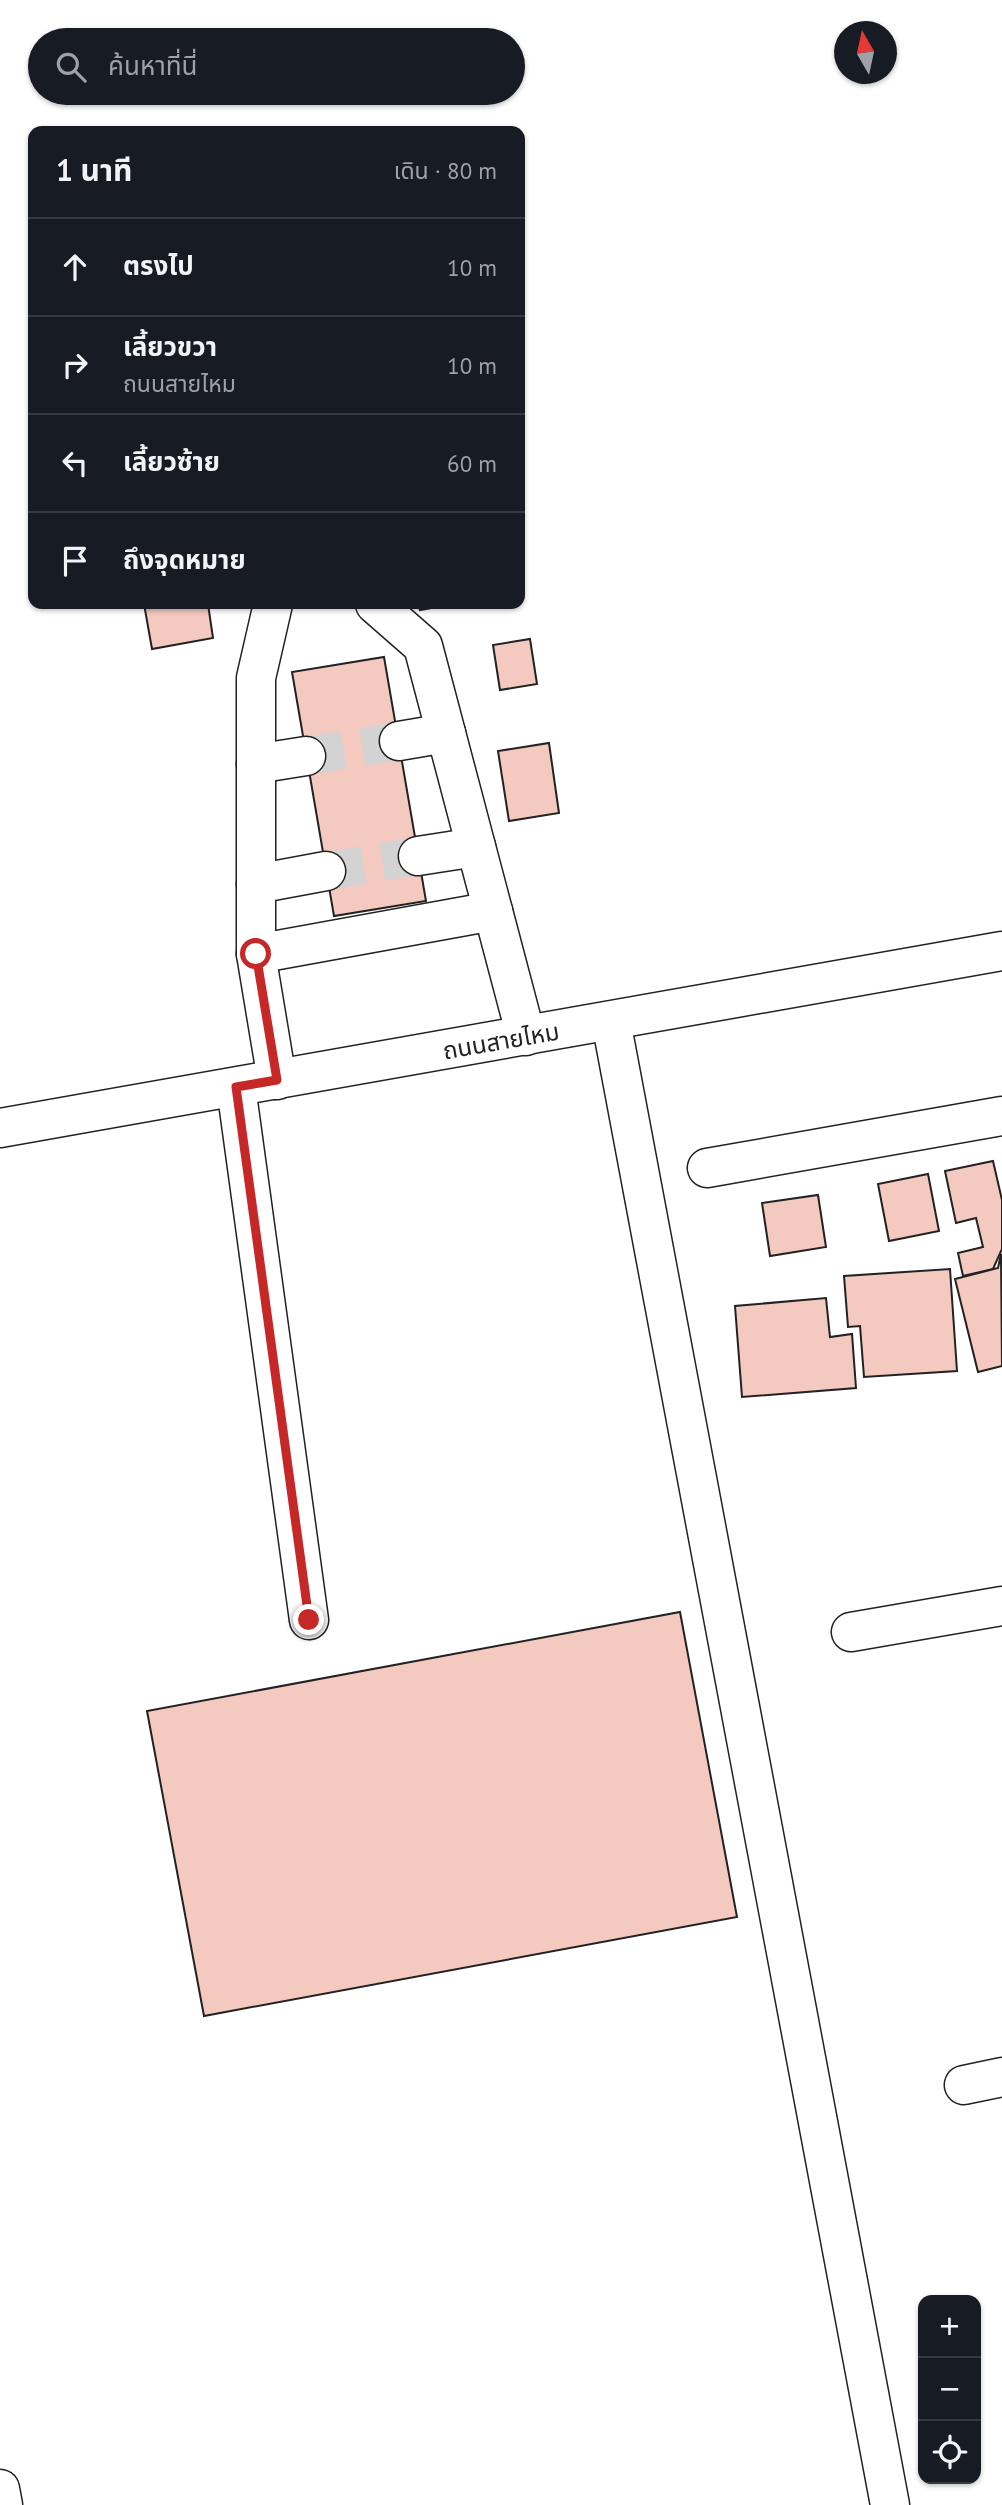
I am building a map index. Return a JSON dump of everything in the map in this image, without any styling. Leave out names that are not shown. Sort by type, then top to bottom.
[{"type":"main road","points":[[272,609],[256,678],[256,954],[277,1080]]},
{"type":"main road","points":[[381,609],[424,646],[526,1036]]},
{"type":"main road","points":[[399,741],[446,733]]},
{"type":"main road","points":[[256,764],[306,756]]},
{"type":"main road","points":[[418,856],[476,847]]},
{"type":"main road","points":[[256,884],[326,871]]},
{"type":"main road","points":[[256,954],[493,911]]},
{"type":"main road","name":"ถนนสายไหม","points":[[0,1128],[1002,951]]},
{"type":"main road","points":[[611,1021],[890,2505]]},
{"type":"main road","points":[[236,1087],[309,1620]]},
{"type":"main road","points":[[707,1168],[1002,1116]]},
{"type":"main road","points":[[852,1632],[1002,1605]]},
{"type":"main road","points":[[964,2085],[1002,2077]]},
{"type":"main road","points":[[0,2489],[3,2505]]},
{"type":"building","points":[[145,609],[209,609],[213,638],[152,649]]},
{"type":"building","points":[[530,639],[537,684],[500,690],[493,645]]},
{"type":"building","points":[[384,657],[426,901],[334,916],[292,672]]},
{"type":"building","points":[[549,743],[559,813],[509,821],[498,751]]},
{"type":"building","points":[[993,1161],[1002,1200],[1002,1249],[993,1269],[963,1276],[958,1253],[983,1247],[976,1218],[956,1223],[945,1171]]},
{"type":"building","points":[[928,1174],[939,1231],[889,1241],[878,1184]]},
{"type":"building","points":[[818,1195],[826,1247],[770,1256],[762,1203]]},
{"type":"building","points":[[1001,1254],[1002,1366],[978,1372],[955,1279],[998,1268]]},
{"type":"building","points":[[950,1269],[957,1371],[864,1377],[860,1326],[848,1327],[844,1276]]},
{"type":"building","points":[[826,1298],[830,1337],[852,1334],[856,1388],[742,1397],[735,1306]]},
{"type":"building","points":[[680,1612],[737,1917],[204,2016],[147,1711]]},
{"type":"tunnel","points":[[306,756],[399,741]]},
{"type":"tunnel","points":[[326,871],[418,856]]},
{"type":"route","points":[[256,954],[277,1080],[236,1087],[309,1620]]}]
